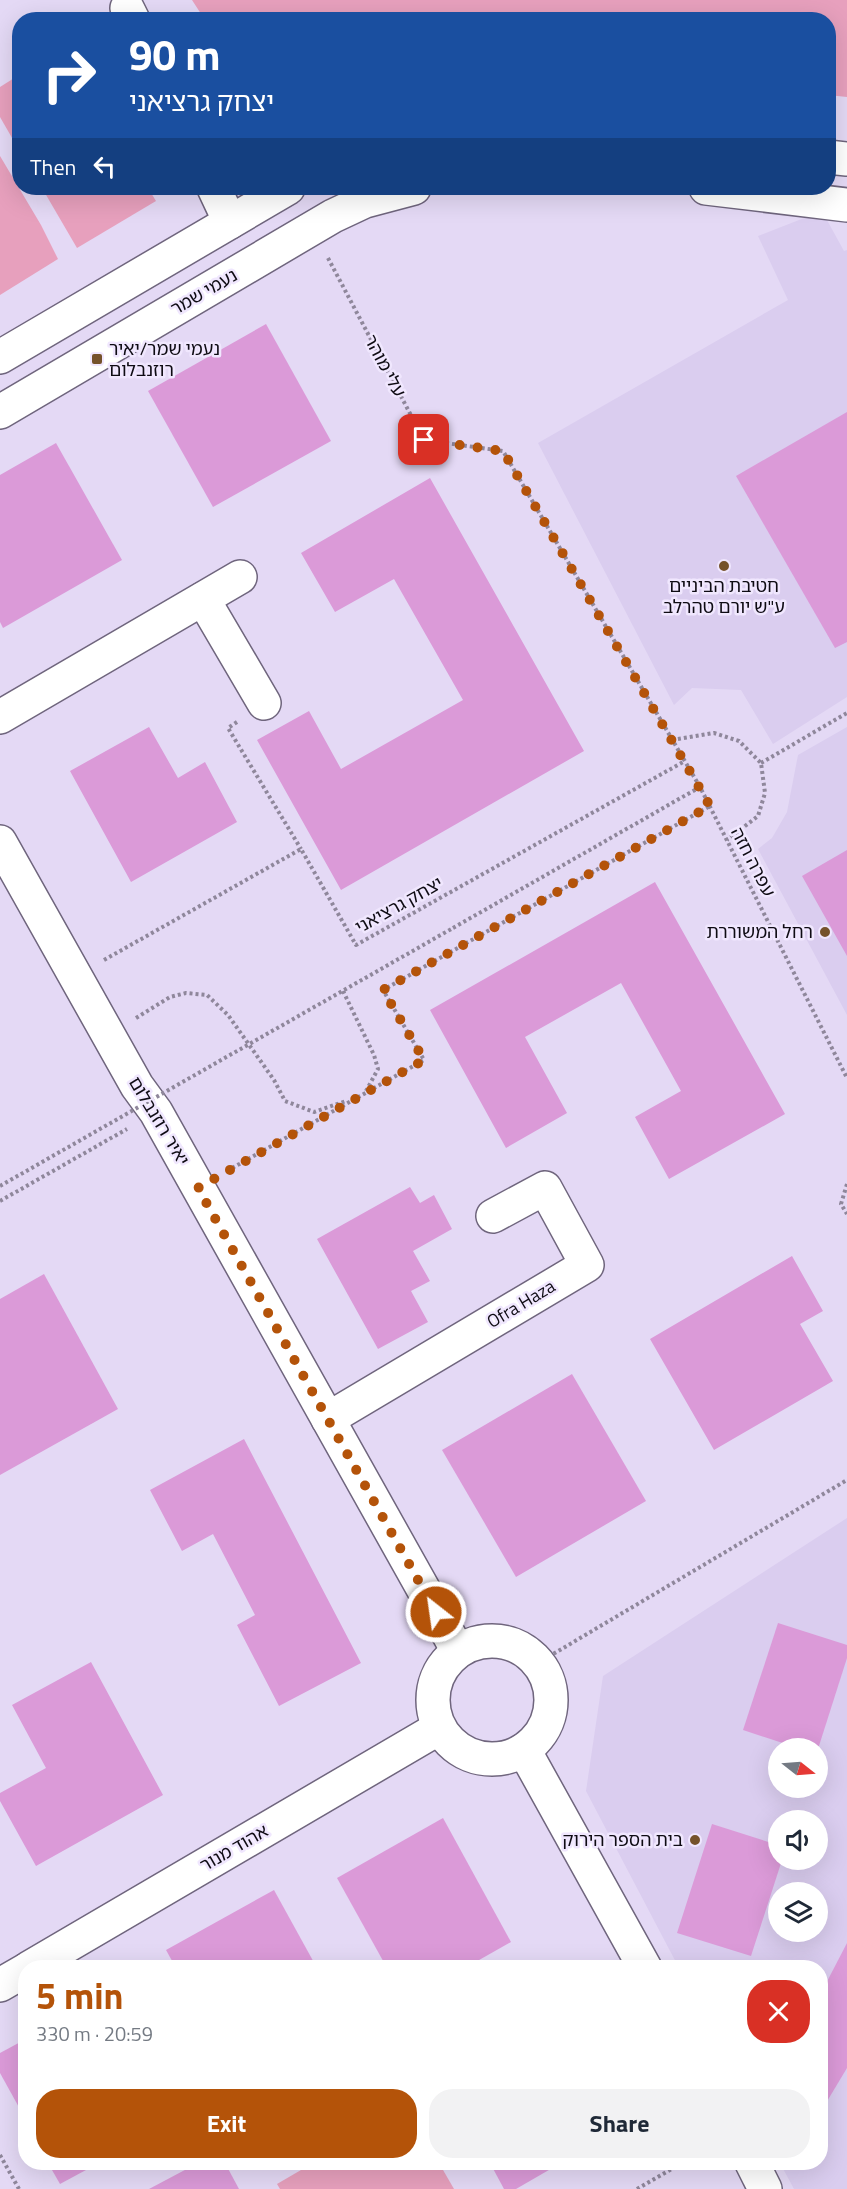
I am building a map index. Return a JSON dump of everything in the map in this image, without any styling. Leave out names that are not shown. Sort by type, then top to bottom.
[{"type":"street","points":[[217,195],[230,222]]},
{"type":"street","points":[[0,357],[276,195]]},
{"type":"street","name":"נעמי שמר","points":[[0,412],[313,228],[365,201],[388,195]]},
{"type":"street","points":[[764,195],[847,205]]},
{"type":"street","points":[[0,717],[240,577]]},
{"type":"street","points":[[203,599],[264,703]]},
{"type":"street","name":"יאיר רוזנבלום","points":[[0,842],[137,1086],[156,1112],[458,1651]]},
{"type":"street","name":"Ofra Haza","points":[[328,1419],[587,1265],[545,1188],[493,1216]]},
{"type":"street","points":[[483,1641],[504,1641],[523,1649],[538,1663],[548,1682],[551,1697],[548,1718],[538,1736],[524,1750],[504,1758],[489,1760],[469,1755],[452,1744],[439,1728],[432,1705],[434,1685],[443,1666],[458,1651],[483,1641]]},
{"type":"street","name":"אהוד מנור","points":[[42,1960],[439,1728]]},
{"type":"street","points":[[524,1750],[641,1960]]},
{"type":"street","name":"אהוד מנור","points":[[0,1985],[18,1974]]},
{"type":"street","points":[[756,2170],[765,2189]]},
{"type":"path","name":"עלי מוהר","points":[[313,228],[424,440],[503,451],[700,787]]},
{"type":"path","points":[[75,977],[301,849],[228,728],[264,703]]},
{"type":"path","points":[[761,763],[847,713]]},
{"type":"path","points":[[672,740],[714,733],[740,741],[761,763],[765,792],[758,816],[727,840]]},
{"type":"path","name":"יצחק גרציאני","points":[[301,849],[356,945],[685,761]]},
{"type":"path","points":[[0,1186],[700,787]]},
{"type":"path","name":"עפרה חזה","points":[[700,787],[847,1078]]},
{"type":"path","points":[[198,1188],[424,1060],[383,990],[710,806]]},
{"type":"path","points":[[108,1035],[170,997],[186,993],[207,995],[228,1015],[274,1080],[285,1101],[314,1112],[332,1107],[365,1092],[378,1069],[374,1055],[344,991]]},
{"type":"path","points":[[0,1201],[156,1112]]},
{"type":"path","points":[[847,1184],[841,1204],[847,1214]]},
{"type":"path","points":[[538,1663],[847,1480]]},
{"type":"path","points":[[0,2155],[19,2189]]},
{"type":"path","points":[[637,2189],[670,2170]]},
{"type":"shaded area","points":[[192,0],[847,0],[847,97],[836,96],[836,12],[200,12]]},
{"type":"shaded area","points":[[12,79],[12,138],[0,117],[0,87]]},
{"type":"shaded area","points":[[0,156],[12,176],[12,195],[23,195],[58,259],[0,295]]},
{"type":"shaded area","points":[[46,195],[152,195],[156,201],[77,248]]},
{"type":"shaded area","name":"חטיבת הביניים ע\"ש יורם טהרלב","points":[[822,211],[844,251],[847,250],[847,697],[773,744],[741,690],[692,688],[674,705],[538,443],[788,300],[758,236]]},
{"type":"shaded area","name":"רחל המשוררת","points":[[847,727],[847,1015],[758,849],[772,838],[787,812],[798,755]]},
{"type":"shaded area","name":"בית הספר הירוק","points":[[847,1518],[847,2189],[794,2189],[784,2170],[828,2170],[828,1960],[675,1960],[586,1791],[603,1676]]},
{"type":"shaded area","points":[[301,2170],[443,2170],[454,2189],[280,2189],[277,2184]]},
{"type":"building","points":[[266,324],[331,441],[213,507],[148,391]]},
{"type":"building","name":"חטיבת הביניים ע\"ש יורם טהרלב","points":[[847,412],[847,642],[835,648],[736,476]]},
{"type":"building","points":[[56,443],[122,560],[3,628],[0,622],[0,475]]},
{"type":"building","points":[[430,478],[584,751],[341,890],[257,740],[309,711],[341,769],[463,700],[394,579],[335,612],[301,553]]},
{"type":"building","points":[[149,727],[178,778],[205,762],[237,822],[131,882],[70,771]]},
{"type":"building","points":[[847,850],[847,956],[802,876]]},
{"type":"building","points":[[655,882],[785,1114],[669,1179],[635,1117],[681,1091],[621,983],[525,1037],[567,1113],[506,1148],[430,1010]]},
{"type":"building","points":[[410,1187],[420,1203],[434,1195],[452,1229],[413,1251],[430,1281],[411,1291],[428,1322],[378,1349],[317,1239]]},
{"type":"building","points":[[792,1256],[823,1311],[800,1324],[833,1381],[714,1450],[650,1339]]},
{"type":"building","points":[[44,1274],[118,1409],[0,1475],[0,1299]]},
{"type":"building","points":[[572,1374],[646,1501],[516,1577],[442,1450]]},
{"type":"building","points":[[244,1439],[361,1663],[279,1706],[237,1625],[255,1615],[213,1534],[182,1551],[150,1490]]},
{"type":"building","points":[[778,1623],[847,1645],[847,1658],[822,1738],[768,1738],[743,1730]]},
{"type":"building","points":[[91,1662],[163,1795],[36,1866],[0,1801],[0,1793],[46,1768],[12,1705]]},
{"type":"building","points":[[443,1818],[511,1942],[479,1960],[383,1960],[337,1878]]},
{"type":"building","points":[[712,1824],[768,1842],[768,1870],[779,1870],[775,1882],[768,1882],[768,1903],[751,1956],[677,1933]]},
{"type":"building","points":[[274,1890],[313,1960],[172,1960],[166,1950]]},
{"type":"building","points":[[847,1943],[847,2068],[828,2100],[828,1980]]},
{"type":"building","points":[[18,2043],[18,2106],[0,2073],[0,2053]]},
{"type":"building","points":[[52,2170],[86,2170],[60,2184]]},
{"type":"building","points":[[185,2170],[229,2170],[239,2189],[149,2189]]},
{"type":"building","points":[[494,2170],[549,2170],[516,2189],[504,2189]]},
{"type":"place","name":"נעמי שמר/יאיר רוזנבלום","points":[[97,359]]},
{"type":"place","name":"חטיבת הביניים ע\"ש יורם טהרלב","points":[[724,566]]},
{"type":"place","name":"רחל המשוררת","points":[[825,932]]},
{"type":"place","name":"בית הספר הירוק","points":[[695,1840]]},
{"type":"route","points":[[424,440],[503,451],[710,806],[383,990],[424,1060],[198,1188],[436,1612]]}]
